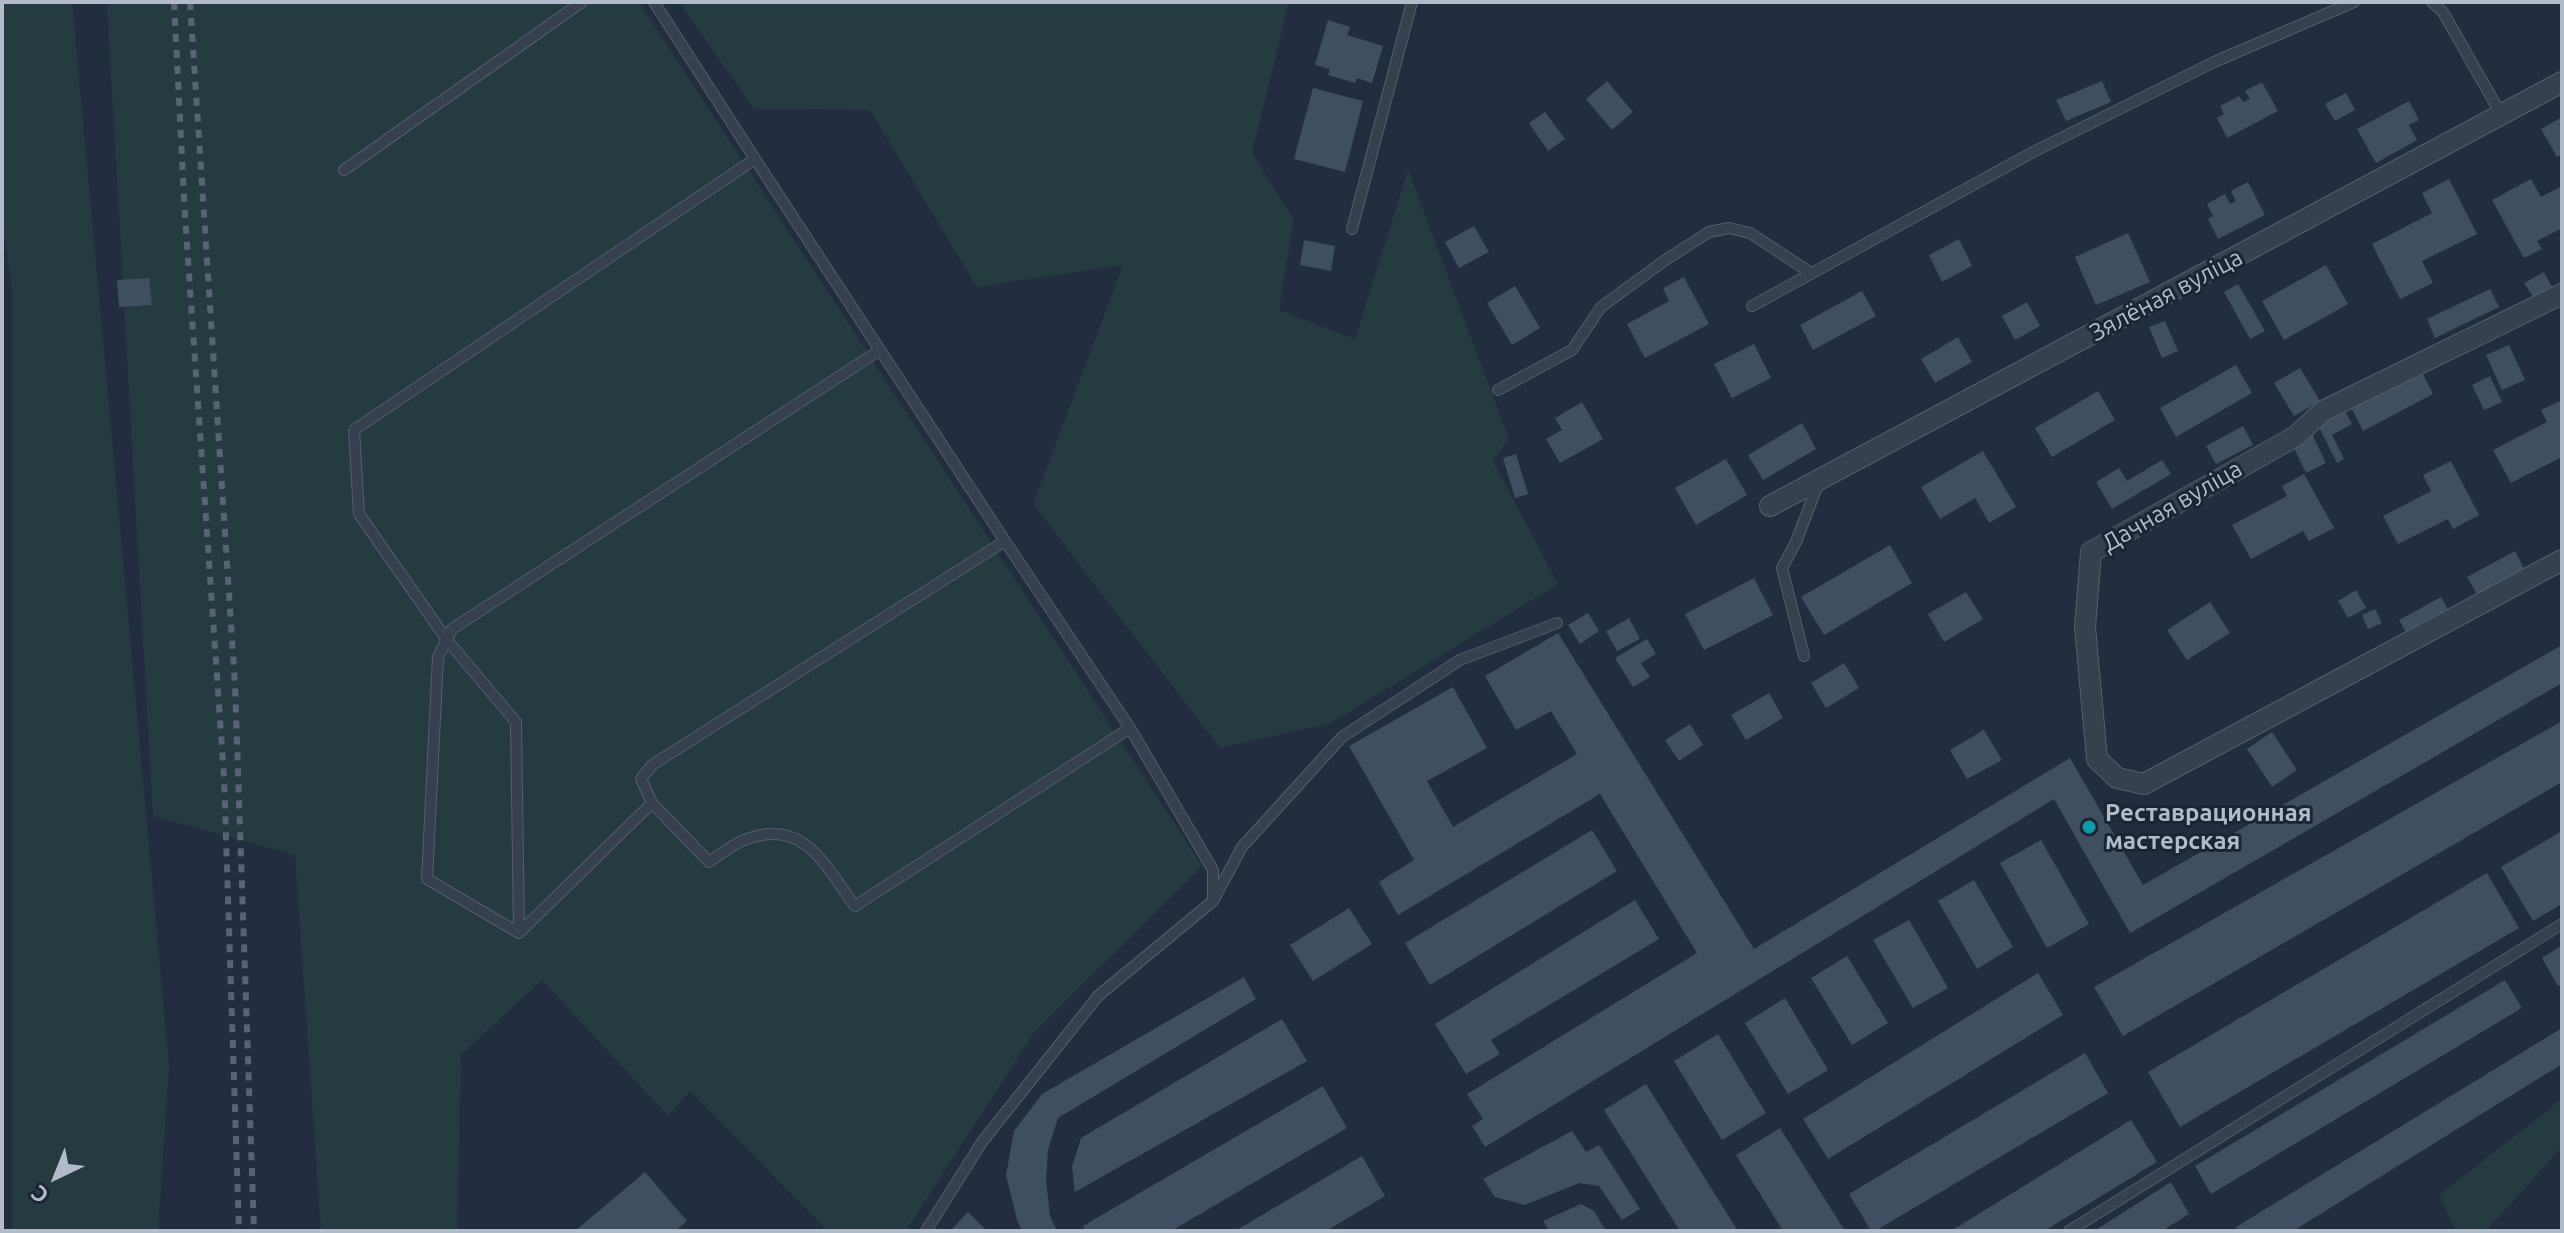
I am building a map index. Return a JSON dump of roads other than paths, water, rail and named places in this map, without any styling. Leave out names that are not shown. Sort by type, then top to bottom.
[{"type":"street","name":"Зялёная вуліца","points":[[1770,506],[2562,82]]},
{"type":"street","name":"Дачная вуліца","points":[[2562,294],[2323,411],[2296,436],[2091,552],[2085,627],[2097,759],[2117,778],[2144,784],[2562,560]]},
{"type":"lane","points":[[344,170],[582,2]]},
{"type":"lane","points":[[654,2],[1130,728],[1213,870],[1213,901]]},
{"type":"lane","points":[[1352,229],[1412,2]]},
{"type":"lane","points":[[1752,306],[2049,144],[2214,62],[2354,2]]},
{"type":"lane","points":[[2432,2],[2443,12],[2502,116]]},
{"type":"lane","points":[[519,933],[516,722],[447,640],[359,514],[354,430],[755,159]]},
{"type":"lane","points":[[1498,390],[1572,350],[1601,307],[1709,232],[1729,228],[1750,233],[1811,273]]},
{"type":"lane","points":[[519,933],[427,879],[438,657],[452,629],[880,350]]},
{"type":"lane","points":[[1804,656],[1782,568],[1796,542],[1819,480]]},
{"type":"lane","points":[[1005,541],[652,765],[641,779],[652,803],[709,862],[746,839],[778,833],[800,838],[855,906],[1130,728]]},
{"type":"lane","points":[[926,1231],[982,1142],[1098,996],[1213,901],[1242,847],[1342,737],[1460,660],[1557,623]]},
{"type":"lane","points":[[519,933],[652,803]]},
{"type":"lane","points":[[2069,1231],[2562,924]]},
{"type":"railway","points":[[174,2],[185,216],[224,777],[239,1231]]},
{"type":"railway","points":[[190,2],[235,685],[254,1231]]},
{"type":"place","name":"Реставрационная мастерская","points":[[2089,827]]}]
